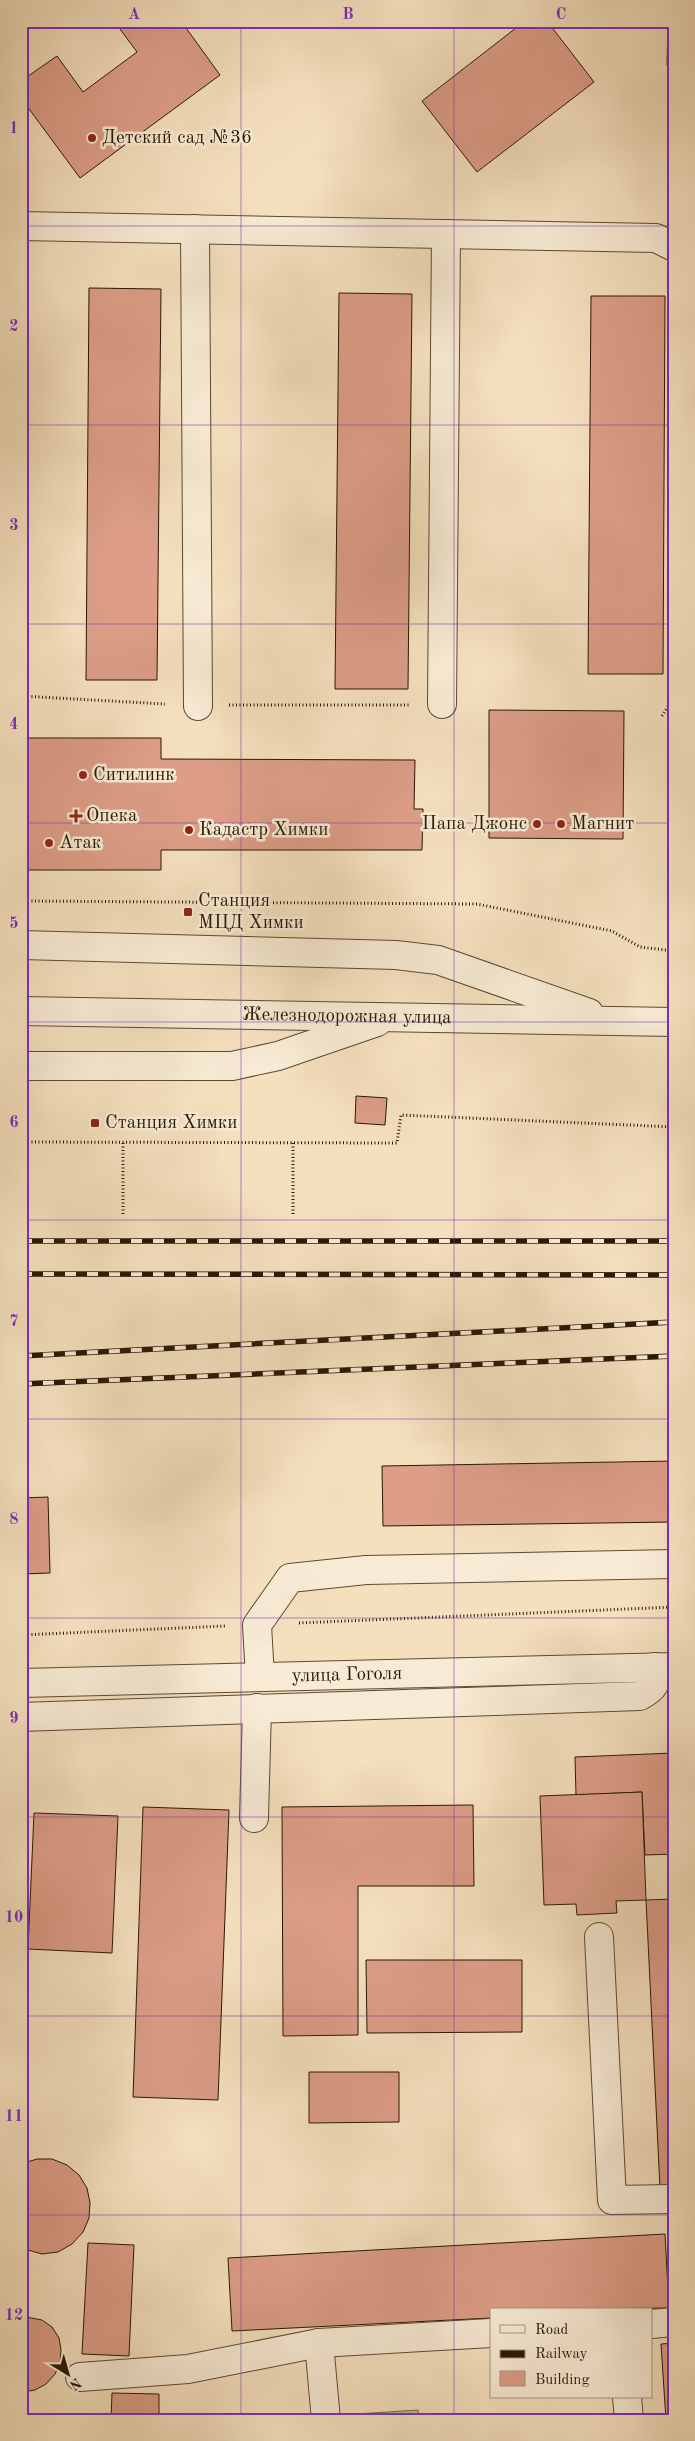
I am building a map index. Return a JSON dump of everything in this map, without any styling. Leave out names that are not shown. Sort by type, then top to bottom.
[{"type":"street","points":[[21,226],[656,238],[674,247]]},
{"type":"street","points":[[195,229],[198,706]]},
{"type":"street","points":[[442,704],[446,234]]},
{"type":"street","points":[[21,945],[396,954],[430,959],[612,1021]]},
{"type":"street","name":"Железнодорожная улица","points":[[21,1011],[674,1022]]},
{"type":"street","points":[[21,1066],[232,1066],[278,1056],[393,1016]]},
{"type":"street","points":[[260,1677],[257,1625],[290,1578],[366,1570],[674,1564]]},
{"type":"street","points":[[21,1717],[640,1696],[651,1690],[665,1667]]},
{"type":"street","name":"улица Гоголя","points":[[21,1683],[665,1667]]},
{"type":"street","points":[[254,1818],[257,1708]]},
{"type":"street","points":[[599,1937],[612,2200],[674,2199]]},
{"type":"street","points":[[652,2324],[674,2322]]},
{"type":"street","points":[[80,2377],[188,2369],[319,2343],[490,2333]]},
{"type":"street","points":[[319,2343],[326,2420]]},
{"type":"street","points":[[627,2398],[628,2420]]},
{"type":"path","points":[[662,716],[674,697]]},
{"type":"path","points":[[21,900],[477,904],[612,931],[640,947],[674,951]]},
{"type":"path","points":[[21,1142],[397,1143],[401,1115],[674,1127]]},
{"type":"path","points":[[123,1214],[124,1142]]},
{"type":"path","points":[[293,1143],[294,1214]]},
{"type":"path","points":[[21,1635],[674,1607]]},
{"type":"green space","points":[[418,2410],[419,2420],[357,2420],[356,2414]]},
{"type":"building","name":"Детский сад №36","points":[[114,21],[181,21],[220,75],[80,178],[21,98],[21,81],[57,56],[83,92],[137,52]]},
{"type":"building","points":[[525,21],[547,21],[594,82],[477,172],[422,101]]},
{"type":"building","points":[[668,21],[674,21],[674,65],[667,65]]},
{"type":"building","points":[[89,288],[161,289],[157,680],[86,680]]},
{"type":"building","points":[[339,293],[412,294],[408,689],[335,689]]},
{"type":"building","points":[[591,296],[665,296],[663,674],[588,674]]},
{"type":"building","points":[[489,710],[624,711],[623,839],[489,838]]},
{"type":"building","points":[[21,738],[161,738],[161,759],[415,760],[414,809],[423,809],[422,850],[161,850],[161,870],[21,870]]},
{"type":"building","points":[[356,1096],[387,1098],[385,1125],[355,1123]]},
{"type":"building","points":[[674,1461],[674,1522],[383,1526],[382,1466]]},
{"type":"building","points":[[48,1497],[50,1573],[21,1574],[21,1498]]},
{"type":"building","points":[[674,1753],[674,1854],[645,1855],[642,1792],[576,1795],[575,1757]]},
{"type":"building","points":[[642,1792],[646,1900],[616,1901],[617,1913],[577,1915],[576,1904],[544,1905],[540,1796]]},
{"type":"building","points":[[473,1805],[474,1886],[358,1886],[358,2035],[283,2036],[282,1807]]},
{"type":"building","points":[[143,1807],[229,1810],[218,2100],[133,2097]]},
{"type":"building","points":[[34,1813],[118,1816],[112,1953],[28,1949]]},
{"type":"building","points":[[674,1899],[674,2187],[660,2188],[646,1900]]},
{"type":"building","points":[[366,1960],[522,1960],[522,2032],[367,2033]]},
{"type":"building","points":[[309,2072],[399,2072],[399,2122],[309,2123]]},
{"type":"building","points":[[37,2159],[52,2159],[67,2165],[79,2175],[87,2188],[90,2203],[89,2218],[83,2232],[72,2244],[58,2252],[42,2254],[21,2248],[21,2164]]},
{"type":"building","points":[[665,2234],[669,2308],[490,2308],[490,2318],[232,2331],[228,2258]]},
{"type":"building","points":[[88,2243],[134,2245],[129,2356],[82,2354]]},
{"type":"building","points":[[21,2316],[42,2320],[52,2327],[59,2338],[61,2350],[60,2363],[55,2374],[46,2384],[35,2390],[23,2392],[21,2391]]},
{"type":"building","points":[[674,2343],[674,2420],[666,2420],[661,2344]]},
{"type":"building","points":[[112,2393],[159,2394],[159,2420],[111,2420]]},
{"type":"railway","points":[[21,1241],[674,1241]]},
{"type":"railway","points":[[21,1274],[674,1275]]},
{"type":"railway","points":[[21,1356],[674,1322]]},
{"type":"railway","points":[[21,1384],[674,1356]]},
{"type":"place","name":"Детский сад №36","points":[[92,138]]},
{"type":"place","name":"Ситилинк","points":[[83,775]]},
{"type":"place","name":"Опека","points":[[76,816]]},
{"type":"place","name":"Папа Джонс","points":[[537,824]]},
{"type":"place","name":"Магнит","points":[[561,824]]},
{"type":"place","name":"Кадастр Химки","points":[[189,830]]},
{"type":"place","name":"Атак","points":[[49,843]]},
{"type":"place","name":"Станция МЦД Химки","points":[[188,912]]},
{"type":"place","name":"Станция Химки","points":[[95,1123]]}]
